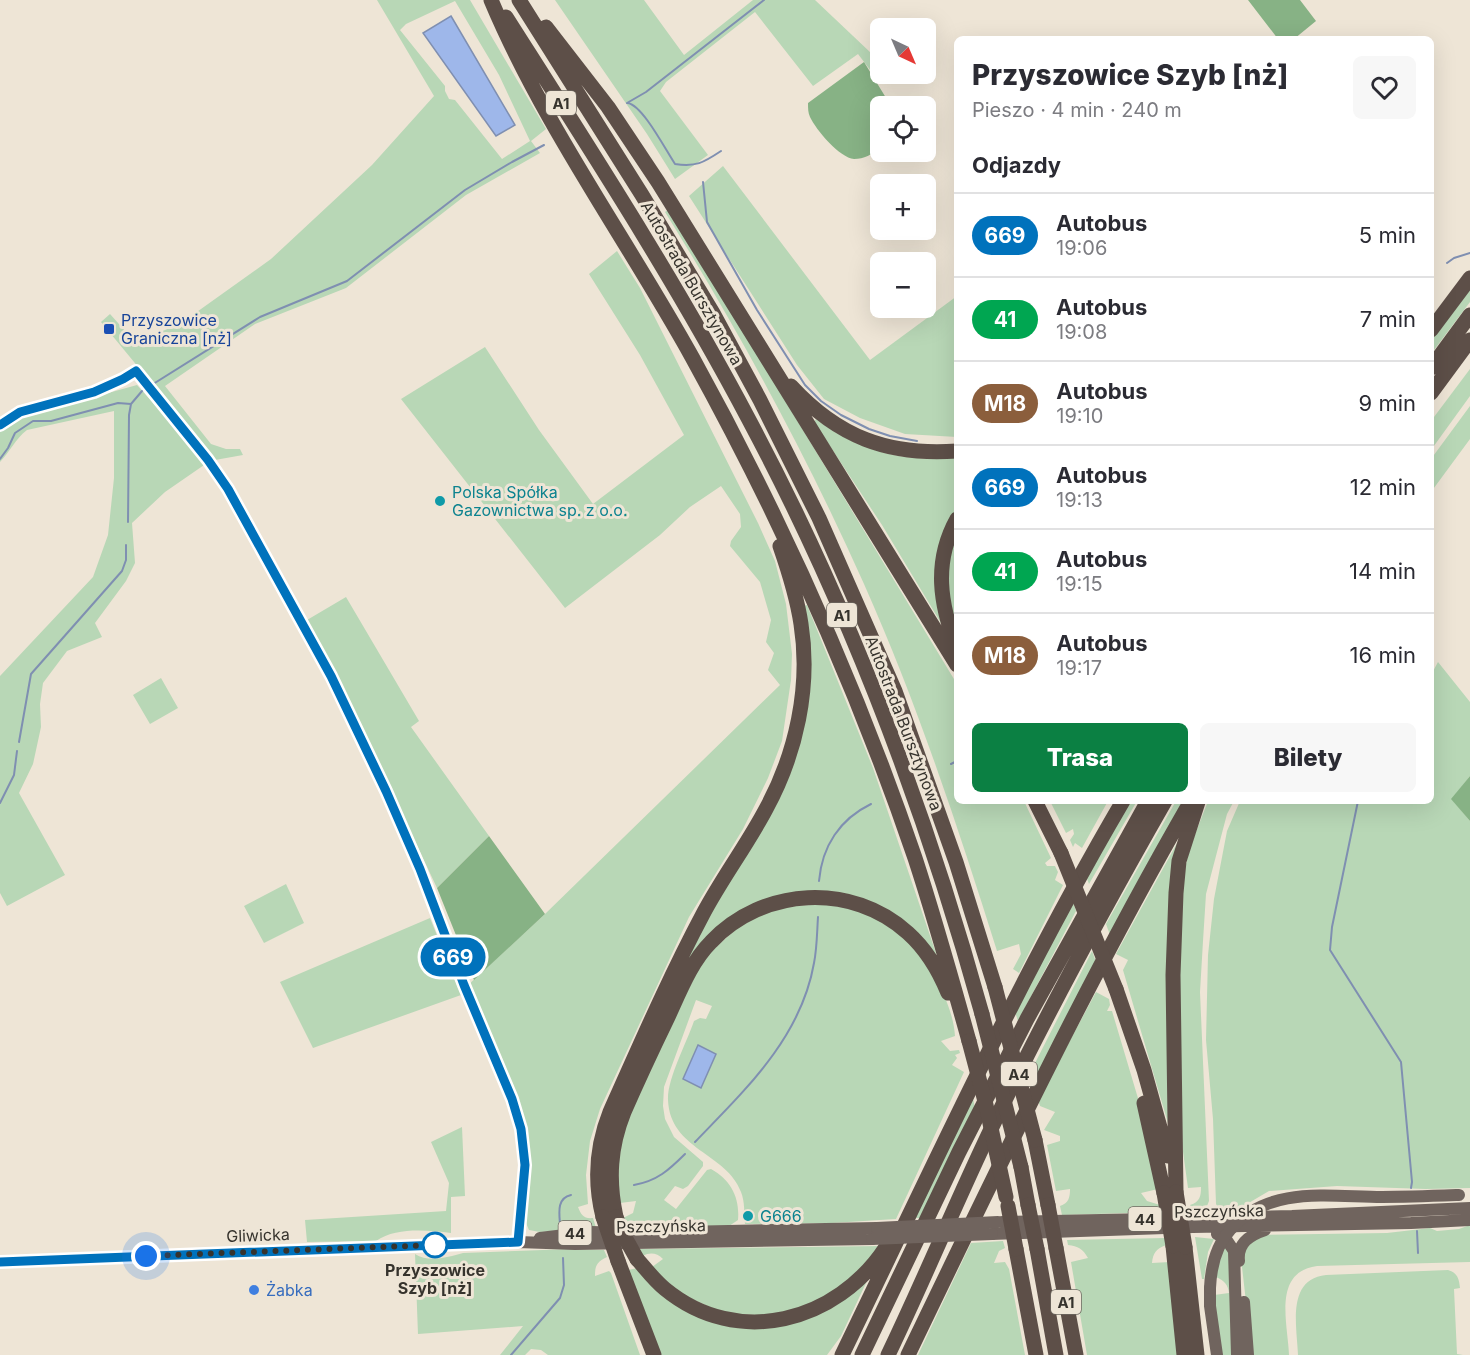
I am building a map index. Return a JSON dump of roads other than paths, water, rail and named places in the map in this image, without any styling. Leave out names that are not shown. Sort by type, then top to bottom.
[{"type":"highway","name":"Autostrada Bursztynowa","points":[[494,0],[684,301],[750,421],[832,591],[879,702],[950,901],[982,1014],[1021,1167],[1056,1355]]},
{"type":"highway","points":[[494,0],[511,48],[692,357],[762,489],[798,562],[830,636],[877,754],[934,916],[986,1105],[1036,1355]]},
{"type":"highway","name":"Autostrada Bursztynowa","points":[[520,0],[713,313],[819,518],[885,669],[956,861],[995,987],[1035,1140],[1076,1355]]},
{"type":"highway","points":[[520,0],[552,33],[601,98],[658,182],[954,660]]},
{"type":"highway","points":[[1434,326],[1470,278]]},
{"type":"highway","points":[[1434,364],[1470,315]]},
{"type":"highway","points":[[1434,389],[1470,340]]},
{"type":"highway","points":[[768,358],[818,413],[858,438],[907,451],[931,453],[954,451]]},
{"type":"highway","points":[[762,489],[789,570],[802,626],[803,676],[794,739],[774,794],[715,893],[689,942],[608,1118],[601,1138],[597,1168],[598,1194],[637,1259],[666,1290],[695,1308],[710,1314],[747,1322],[793,1318],[814,1311],[852,1288],[880,1256],[915,1202]]},
{"type":"highway","points":[[954,528],[942,562],[941,584],[942,602],[954,640]]},
{"type":"highway","points":[[1036,804],[1061,853],[1116,989],[1164,1137],[1170,1192],[1197,1355]]},
{"type":"highway","points":[[842,1355],[1039,952],[1121,804]]},
{"type":"highway","name":"A4","points":[[862,1355],[959,1152],[1027,1019],[1146,804]]},
{"type":"highway","name":"A4","points":[[888,1355],[992,1128],[1032,1047],[1163,804]]},
{"type":"highway","points":[[908,1355],[1067,1027],[1121,924],[1189,804]]},
{"type":"highway","points":[[1170,1192],[1176,892],[1179,861],[1197,804]]},
{"type":"highway","points":[[654,1355],[618,1262],[610,1217],[612,1154],[624,1112],[686,977],[710,942],[725,928],[757,909],[800,898],[836,898],[866,906],[898,924],[918,942],[932,961],[969,1041]]},
{"type":"highway","points":[[1179,1246],[1184,1355]]},
{"type":"highway","points":[[833,1355],[858,1323]]},
{"type":"main road","points":[[1217,1355],[1210,1306],[1212,1267],[1223,1239],[1241,1218],[1266,1203],[1281,1199],[1315,1196],[1465,1195]]},
{"type":"main road","name":"Pszczyńska","points":[[874,1233],[998,1222],[1292,1216],[1470,1208]]},
{"type":"main road","name":"Pszczyńska","points":[[518,1242],[590,1232],[992,1234],[1470,1220]]},
{"type":"main road","points":[[1193,1227],[1220,1235],[1226,1239],[1234,1251],[1237,1355]]},
{"type":"main road","points":[[1248,1355],[1240,1249],[1250,1236],[1275,1227]]},
{"type":"main road","name":"Gliwicka","points":[[0,1262],[518,1242]]},
{"type":"water","points":[[451,16],[515,125],[496,136],[423,33]]},
{"type":"water","points":[[698,1045],[716,1054],[701,1088],[683,1079]]},
{"type":"waterway","points":[[627,103],[646,92],[764,0]]},
{"type":"waterway","points":[[628,103],[647,120],[675,164],[699,163],[721,151]]},
{"type":"waterway","points":[[128,522],[129,415],[131,404],[142,391],[260,317],[347,281],[465,190],[544,145]]},
{"type":"waterway","points":[[703,182],[707,222],[757,310],[805,385],[821,401],[841,415],[869,429],[917,441]]},
{"type":"waterway","points":[[1447,263],[1470,253]]},
{"type":"waterway","points":[[0,459],[15,433],[33,421],[51,421],[118,403],[131,404]]},
{"type":"waterway","points":[[19,742],[31,674],[122,571],[126,560],[126,545]]},
{"type":"waterway","points":[[0,803],[14,775],[17,751]]},
{"type":"waterway","points":[[819,881],[824,856],[834,835],[850,817],[871,804]]},
{"type":"waterway","points":[[1357,804],[1332,927],[1330,950],[1401,1062],[1411,1188]]},
{"type":"waterway","points":[[695,1142],[733,1103],[784,1039],[807,990],[814,963],[818,917]]},
{"type":"waterway","points":[[634,1185],[662,1174],[685,1154]]},
{"type":"waterway","points":[[560,1224],[561,1202],[571,1195]]},
{"type":"waterway","points":[[1417,1231],[1418,1253]]},
{"type":"waterway","points":[[511,1355],[560,1298],[564,1285],[563,1258]]},
{"type":"place","name":"Przyszowice Graniczna [nż]","points":[[109,329]]},
{"type":"place","name":"Polska Spółka Gazownictwa sp. z o.o.","points":[[440,501]]},
{"type":"place","name":"G666","points":[[748,1216]]},
{"type":"place","name":"Przyszowice Szyb [nż]","points":[[435,1245]]},
{"type":"place","name":"Żabka","points":[[254,1290]]}]
